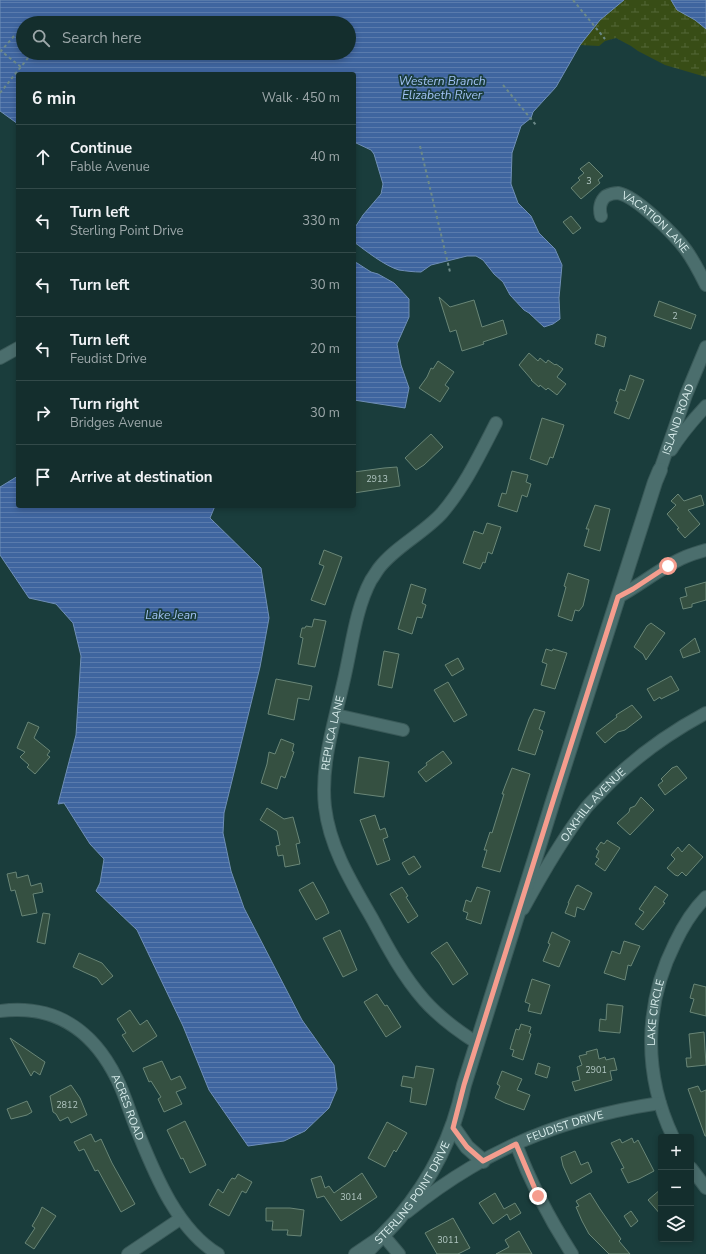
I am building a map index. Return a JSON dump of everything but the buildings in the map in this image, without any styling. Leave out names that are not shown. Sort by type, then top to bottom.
[{"type":"street","name":"VACATION LANE","points":[[601,216],[600,204],[604,198],[612,193],[619,193],[641,206],[653,215],[685,249],[694,262],[706,285]]},
{"type":"street","name":"ISLAND ROAD","points":[[660,470],[684,400],[706,347]]},
{"type":"street","points":[[0,358],[16,349]]},
{"type":"street","name":"STERLING POINT DRIVE","points":[[365,1254],[397,1220],[414,1199],[429,1177],[453,1128],[477,1043],[655,482],[668,454],[681,434],[706,406]]},
{"type":"street","name":"REPLICA LANE","points":[[477,1043],[442,1018],[425,1001],[409,982],[388,947],[336,850],[326,815],[324,786],[326,764],[356,624],[362,602],[370,583],[379,568],[424,530],[441,514],[456,496],[474,466],[496,423]]},
{"type":"street","points":[[618,597],[686,556],[706,550]]},
{"type":"street","name":"OAKHILL AVENUE","points":[[514,928],[536,886],[560,846],[587,807],[609,783],[634,761],[660,741],[688,723],[706,714]]},
{"type":"street","points":[[336,715],[403,730]]},
{"type":"street","name":"LAKE CIRCLE","points":[[672,1134],[656,1089],[651,1058],[651,1026],[655,1001],[669,954],[680,932],[706,897]]},
{"type":"street","name":"ACRES ROAD","points":[[0,1011],[19,1010],[42,1013],[57,1017],[72,1024],[96,1045],[108,1062],[117,1079],[139,1136],[180,1219],[196,1237],[218,1254]]},
{"type":"street","name":"FEUDIST DRIVE","points":[[397,1220],[432,1192],[470,1168],[516,1144],[548,1130],[575,1121],[610,1112],[660,1103]]},
{"type":"street","points":[[453,1128],[467,1147],[483,1161]]},
{"type":"street","points":[[516,1144],[538,1196],[572,1254]]},
{"type":"street","points":[[692,1170],[706,1188]]},
{"type":"street","points":[[128,1254],[180,1219]]},
{"type":"street","points":[[355,1254],[383,1235],[399,1254]]},
{"type":"path","points":[[573,0],[605,39]]},
{"type":"path","points":[[14,36],[1,51],[21,67]]},
{"type":"path","points":[[17,72],[26,60]]},
{"type":"path","points":[[0,93],[16,73]]},
{"type":"path","points":[[503,85],[536,125]]},
{"type":"path","points":[[420,146],[450,272]]},
{"type":"green space","points":[[624,0],[671,0],[677,10],[695,20],[706,29],[706,77],[665,65],[616,38],[605,41],[599,46],[580,45],[600,20]]},
{"type":"water","name":"Western Branch Elizabeth River","points":[[0,0],[624,0],[600,20],[580,45],[556,87],[533,112],[531,118],[521,126],[512,153],[511,184],[518,203],[531,216],[539,233],[555,249],[562,265],[559,298],[560,319],[553,324],[544,327],[524,310],[510,295],[503,282],[494,274],[483,260],[476,256],[467,256],[431,265],[421,272],[407,271],[399,270],[388,265],[356,243],[356,226],[363,215],[381,194],[383,184],[374,154],[371,150],[356,143],[356,72],[16,72],[16,123],[0,111]]},
{"type":"water","points":[[671,0],[706,0],[706,29],[695,20],[677,10]]},
{"type":"water","points":[[356,263],[394,283],[409,299],[409,317],[397,344],[401,365],[409,388],[405,408],[356,400]]},
{"type":"water","name":"Lake Jean","points":[[16,477],[16,508],[214,508],[210,518],[261,568],[269,618],[260,667],[224,813],[223,833],[231,871],[244,908],[302,1020],[334,1065],[337,1089],[329,1108],[305,1131],[284,1141],[248,1146],[209,1090],[183,1026],[137,930],[96,891],[100,883],[104,859],[90,844],[64,803],[58,804],[76,735],[81,656],[73,623],[56,604],[29,598],[0,555],[0,487]]},
{"type":"route","points":[[538,1196],[523,1164],[516,1144],[483,1161],[467,1147],[453,1128],[464,1085],[618,597],[668,566]]}]
